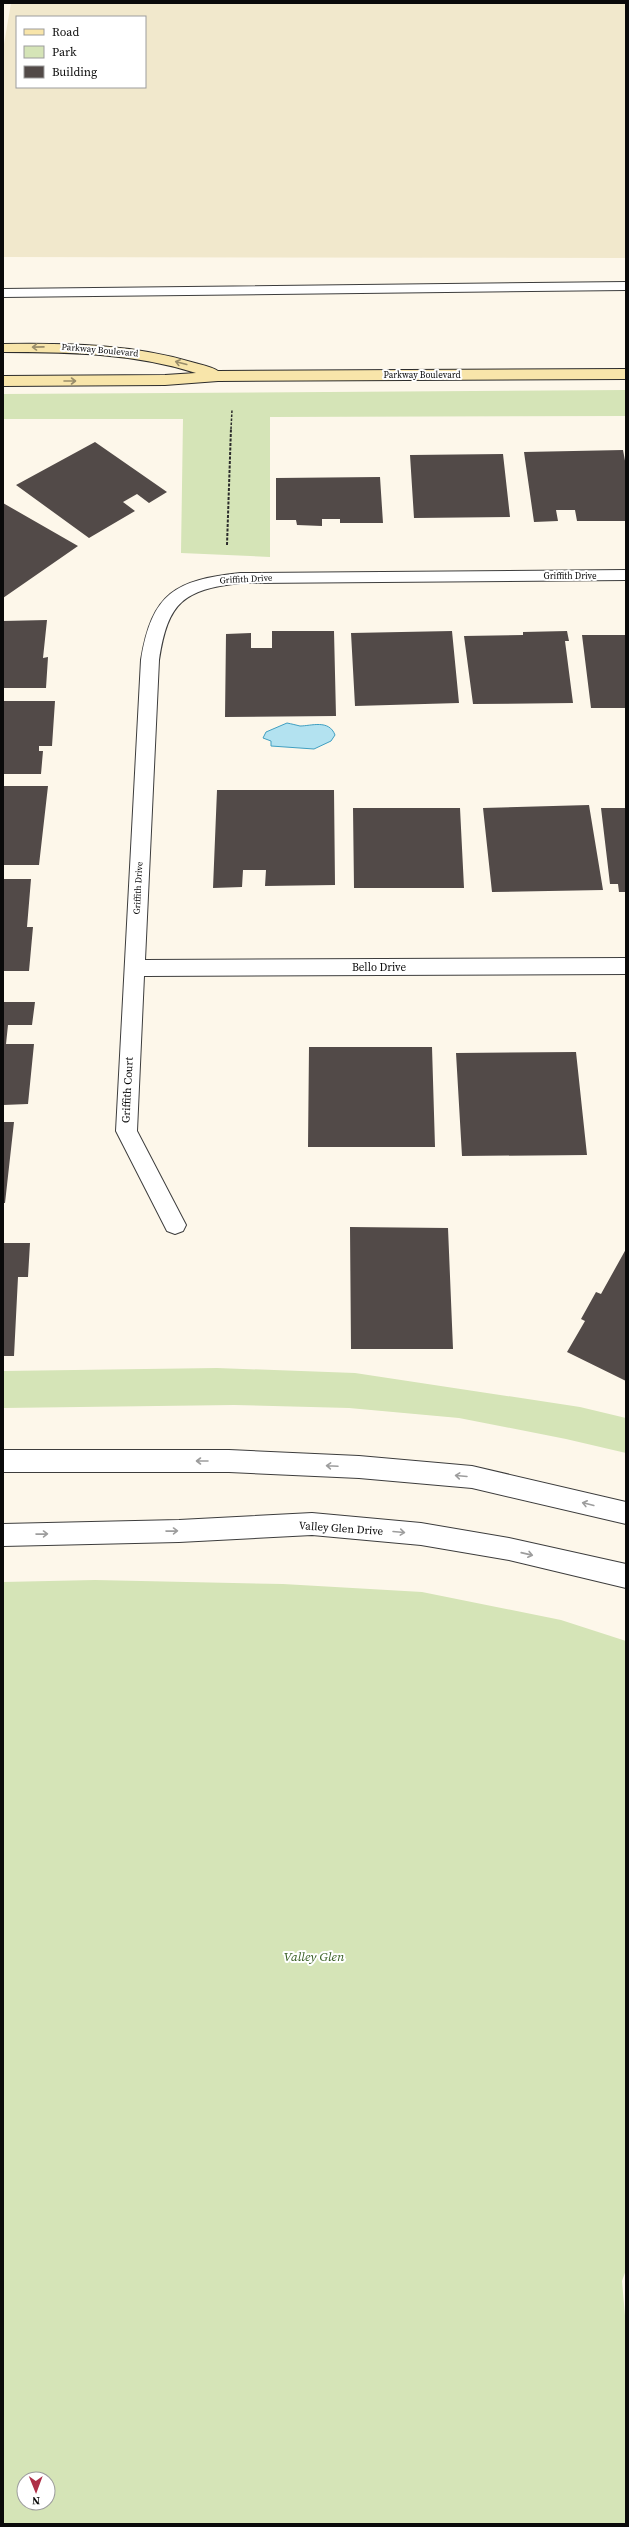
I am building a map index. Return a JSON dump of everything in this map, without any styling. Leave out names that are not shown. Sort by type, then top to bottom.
[{"type":"street","points":[[3,293],[626,286]]},
{"type":"street","name":"Parkway Boulevard","points":[[3,348],[60,347],[143,354],[184,363],[218,376]]},
{"type":"street","name":"Parkway Boulevard","points":[[3,381],[165,380],[218,376],[626,374]]},
{"type":"street","name":"Griffith Drive","points":[[133,968],[150,660],[153,636],[158,621],[173,599],[199,585],[220,580],[240,578],[626,575]]},
{"type":"street","name":"Bello Drive","points":[[133,968],[626,966]]},
{"type":"street","name":"Griffith Court","points":[[133,968],[126,1131],[175,1225]]},
{"type":"street","points":[[3,1461],[229,1461],[359,1467],[472,1477],[626,1513]]},
{"type":"street","name":"Valley Glen Drive","points":[[3,1535],[179,1531],[312,1524],[421,1534],[509,1549],[626,1576]]},
{"type":"path","points":[[226,548],[233,404]]},
{"type":"shaded area","points":[[11,3],[626,3],[626,258],[3,257],[3,50]]},
{"type":"green space","points":[[626,390],[626,416],[270,417],[270,557],[181,553],[183,419],[3,419],[3,394]]},
{"type":"green space","points":[[217,1368],[355,1373],[580,1407],[626,1418],[626,1453],[566,1439],[459,1418],[349,1408],[234,1405],[3,1408],[3,1371]]},
{"type":"green space","name":"Valley Glen","points":[[95,1580],[283,1584],[422,1592],[561,1620],[626,1641],[626,2270],[622,2281],[626,2327],[626,2524],[3,2524],[3,1582]]},
{"type":"water","points":[[287,723],[300,726],[319,724],[324,725],[329,727],[335,735],[331,741],[314,749],[271,746],[271,741],[263,738],[266,732]]},
{"type":"building","points":[[95,442],[167,492],[149,503],[137,494],[123,502],[135,511],[89,538],[16,485]]},
{"type":"building","points":[[623,450],[626,466],[626,521],[577,521],[575,510],[556,510],[558,521],[534,522],[524,452]]},
{"type":"building","points":[[503,454],[510,517],[414,518],[410,455]]},
{"type":"building","points":[[380,477],[383,523],[340,523],[340,519],[322,519],[322,526],[297,525],[296,520],[276,520],[276,478]]},
{"type":"building","points":[[3,503],[78,546],[3,598]]},
{"type":"building","points":[[47,620],[43,658],[48,657],[46,688],[3,688],[3,621]]},
{"type":"building","points":[[272,631],[334,631],[336,716],[225,717],[226,634],[251,633],[251,648],[272,648]]},
{"type":"building","points":[[452,631],[459,703],[355,706],[351,633]]},
{"type":"building","points":[[567,631],[569,641],[565,641],[573,703],[473,704],[464,636],[523,635],[523,632]]},
{"type":"building","points":[[582,635],[626,635],[626,708],[591,708]]},
{"type":"building","points":[[3,701],[55,701],[52,746],[39,746],[39,751],[43,751],[41,774],[3,774]]},
{"type":"building","points":[[3,786],[48,786],[39,865],[3,865]]},
{"type":"building","points":[[217,790],[334,790],[335,885],[265,886],[266,870],[243,870],[242,887],[213,888]]},
{"type":"building","points":[[589,805],[603,890],[492,892],[483,808]]},
{"type":"building","points":[[353,808],[460,808],[464,888],[354,888]]},
{"type":"building","points":[[601,808],[626,808],[626,892],[619,892],[618,884],[610,884]]},
{"type":"building","points":[[3,879],[31,879],[27,927],[33,927],[29,971],[3,971]]},
{"type":"building","points":[[3,1002],[35,1002],[32,1025],[8,1025],[6,1044],[34,1044],[28,1104],[3,1105]]},
{"type":"building","points":[[309,1047],[432,1047],[435,1147],[308,1147]]},
{"type":"building","points":[[576,1052],[587,1155],[462,1156],[456,1053]]},
{"type":"building","points":[[3,1122],[14,1122],[5,1203],[3,1203]]},
{"type":"building","points":[[350,1227],[448,1228],[453,1349],[351,1349]]},
{"type":"building","points":[[3,1243],[30,1243],[28,1277],[18,1277],[14,1356],[3,1356]]},
{"type":"building","points":[[626,1249],[626,1381],[567,1352],[585,1321],[581,1319],[596,1292],[601,1294]]}]
